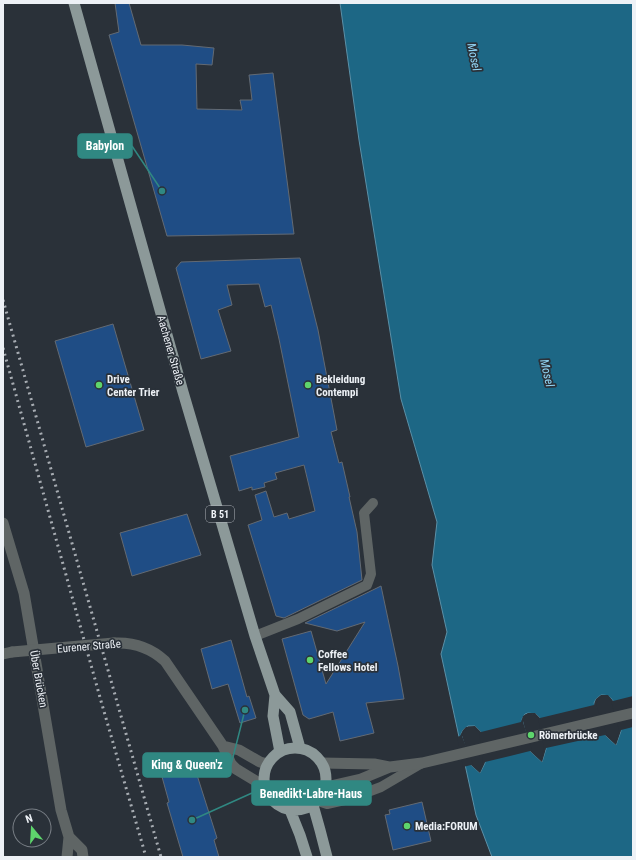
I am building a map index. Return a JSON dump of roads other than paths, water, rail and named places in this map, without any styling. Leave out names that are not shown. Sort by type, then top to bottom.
[{"type":"main road","name":"Aachener Straße","points":[[74,3],[183,392],[220,513],[255,636],[275,695],[274,716],[280,752]]},
{"type":"main road","name":"Aachener Straße","points":[[275,695],[290,712],[300,748]]},
{"type":"main road","points":[[293,748],[300,748],[313,753],[322,763],[326,775],[326,787],[323,794],[315,803],[302,810],[284,809],[273,802],[266,792],[264,786],[264,771],[275,755],[293,748]]},
{"type":"main road","points":[[315,803],[326,857]]},
{"type":"main road","points":[[290,810],[307,857]]},
{"type":"street","name":"Über Brücken","points":[[3,524],[24,594],[61,810],[69,837],[67,857]]},
{"type":"street","name":"Eurener Straße","points":[[7,653],[114,643],[137,645],[151,651],[165,661],[223,746],[230,764],[264,786]]},
{"type":"street","points":[[326,787],[361,779],[390,767],[422,763],[633,713]]},
{"type":"street","points":[[223,746],[239,750],[260,762],[268,764]]},
{"type":"street","points":[[322,763],[374,764],[390,767]]},
{"type":"street","name":"Über Brücken","points":[[69,837],[82,850],[83,857]]},
{"type":"lane","points":[[255,636],[298,619],[367,585],[371,574],[364,513],[373,503]]},
{"type":"lane","points":[[315,803],[327,804],[349,799],[381,787],[422,763]]},
{"type":"water","name":"Mosel","points":[[340,3],[633,3],[633,857],[492,857],[476,815],[441,654],[447,632],[432,565],[437,522],[401,399],[359,140]],"holes":[[[601,695],[608,696],[613,701],[621,731],[616,745],[606,736],[594,703]],[[525,714],[536,714],[540,718],[546,749],[542,762],[530,751],[522,719]],[[468,726],[475,726],[481,732],[485,763],[480,773],[471,765],[461,734]]]},
{"type":"railway","points":[[3,300],[161,857]]},
{"type":"railway","points":[[3,348],[146,857]]},
{"type":"place","name":"Babylon","points":[[162,191]]},
{"type":"place","name":"Drive Center Trier","points":[[99,385]]},
{"type":"place","name":"Bekleidung Contempi","points":[[308,385]]},
{"type":"place","name":"Coffee Fellows Hotel","points":[[310,660]]},
{"type":"place","name":"King & Queen'z","points":[[245,710]]},
{"type":"place","name":"Römerbrücke","points":[[531,735]]},
{"type":"place","name":"Benedikt-Labre-Haus","points":[[192,820]]},
{"type":"place","name":"Media:FORUM","points":[[407,826]]}]
